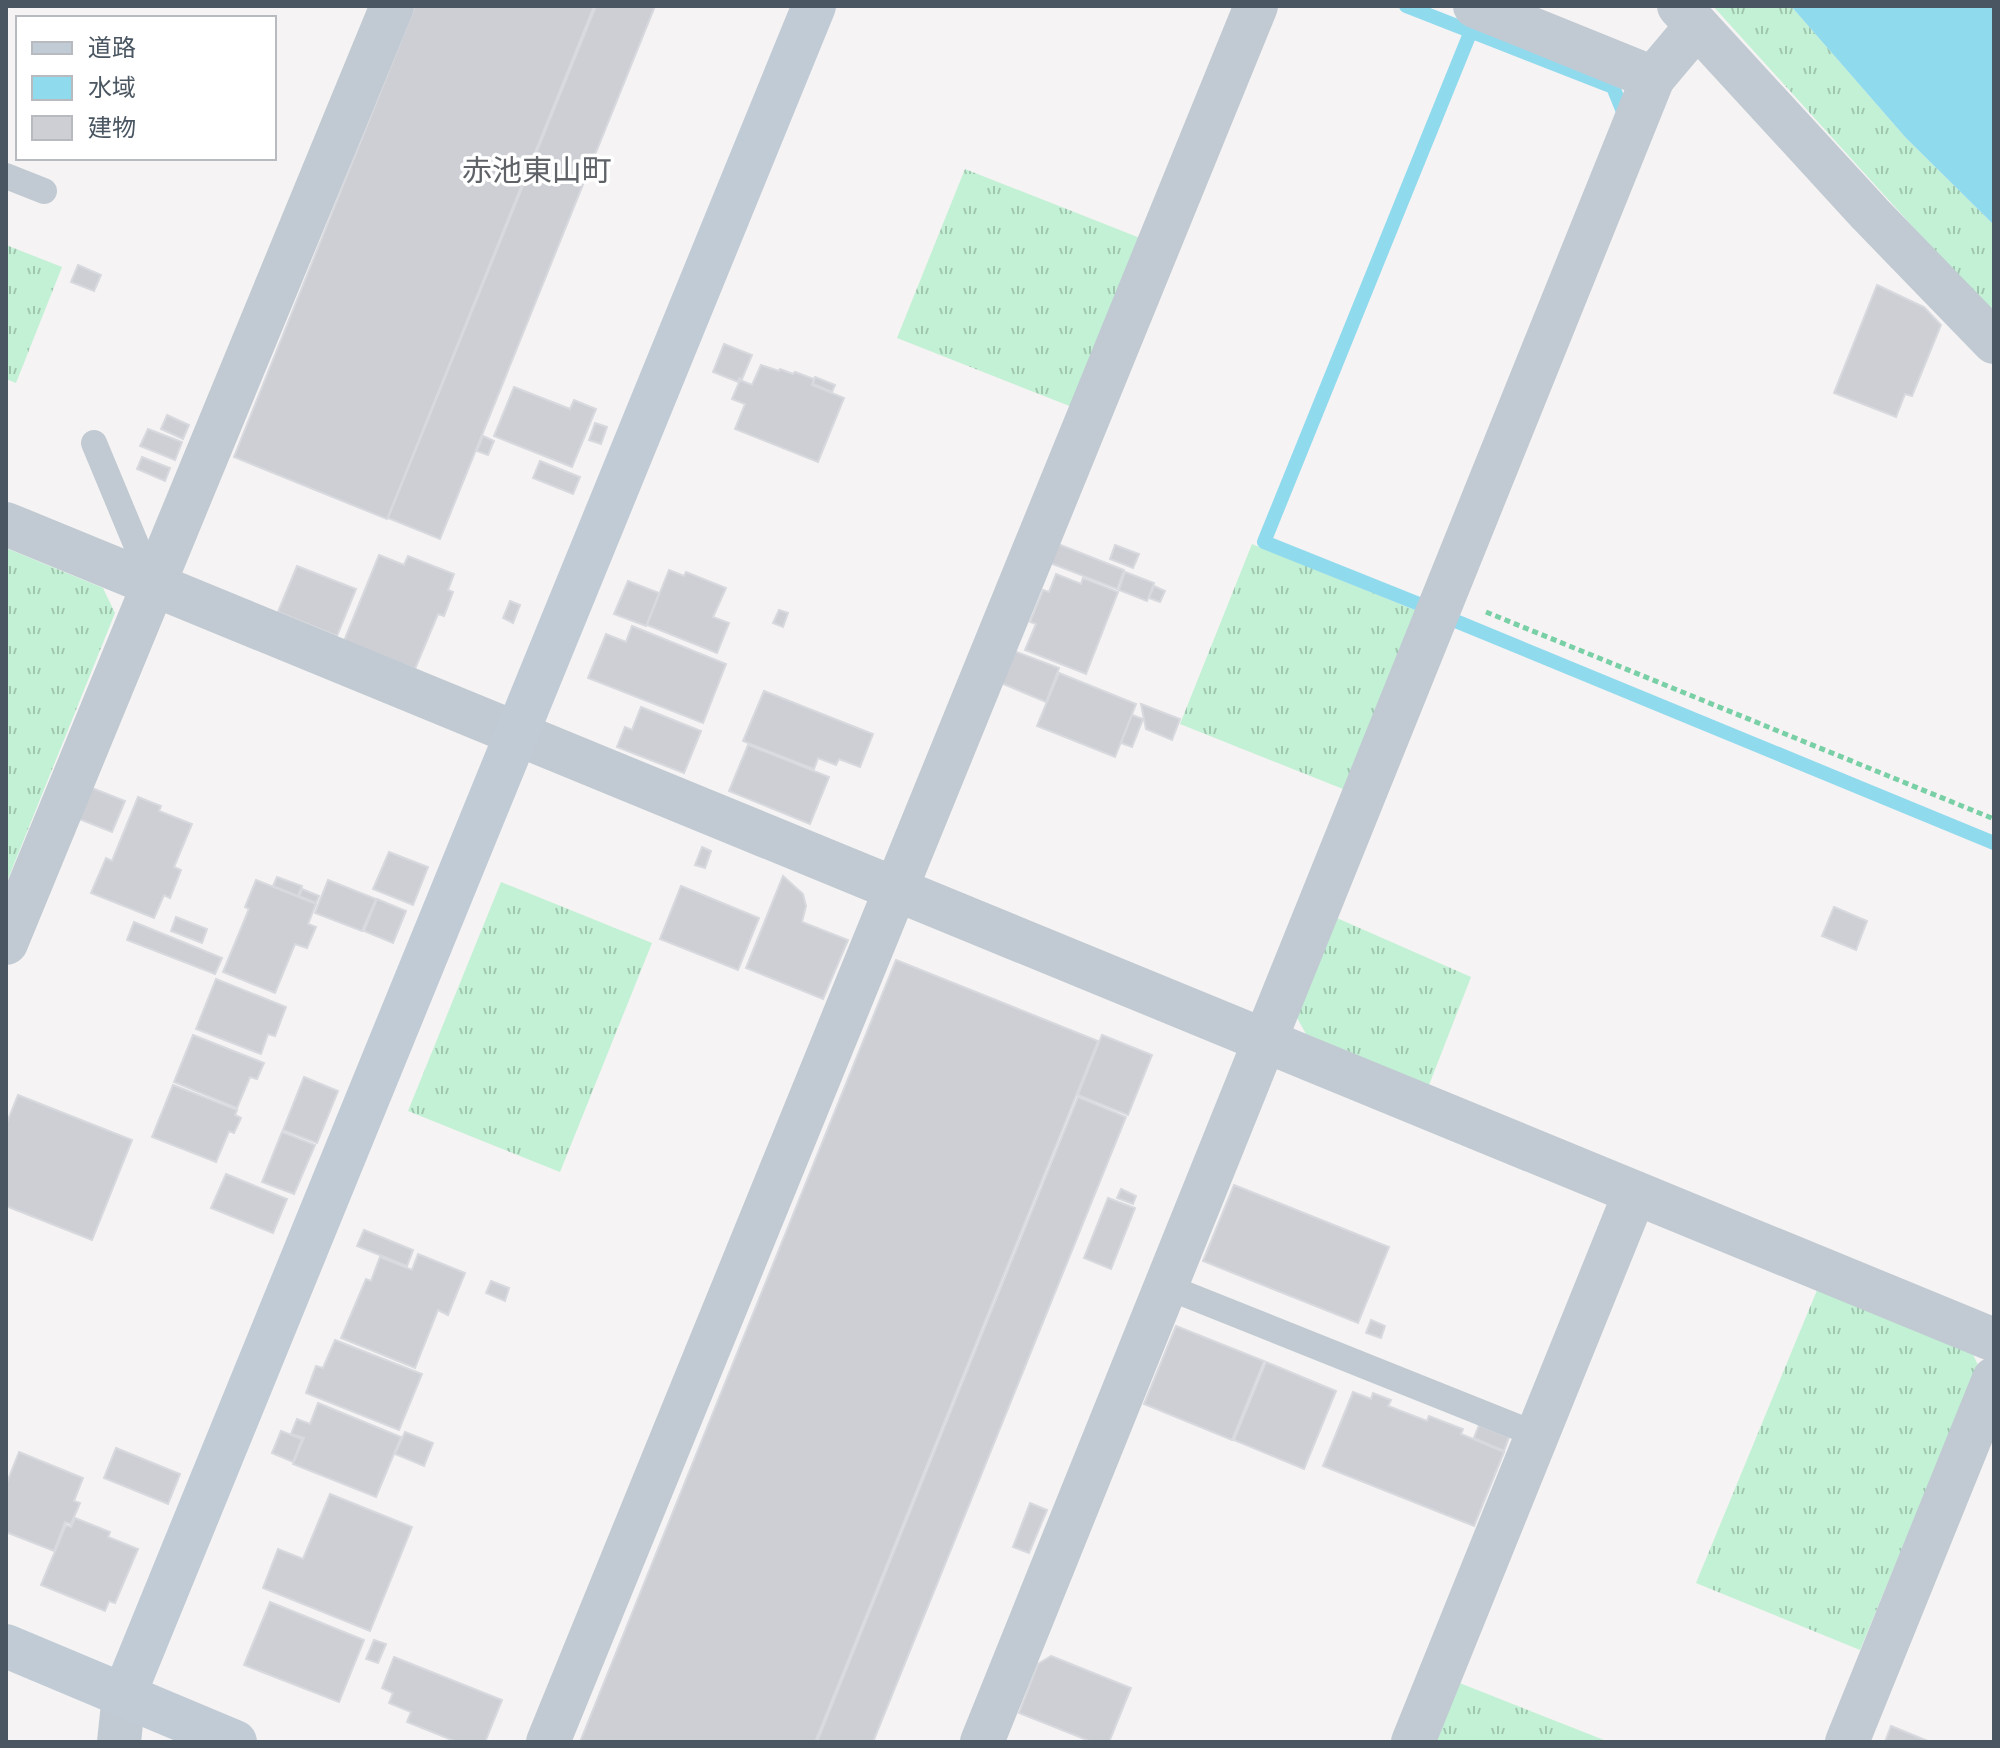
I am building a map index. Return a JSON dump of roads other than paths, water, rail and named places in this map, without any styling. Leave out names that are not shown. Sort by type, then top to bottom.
[{"type":"street","points":[[6,943],[392,6]]},
{"type":"street","points":[[119,1742],[124,1695],[814,6]]},
{"type":"street","points":[[548,1742],[1256,6]]},
{"type":"street","points":[[1475,6],[1653,78]]},
{"type":"street","points":[[982,1742],[1653,78],[1688,17],[1870,214],[1994,342]]},
{"type":"street","points":[[6,524],[1994,1340]]},
{"type":"street","points":[[1413,1742],[1635,1193]]},
{"type":"street","points":[[1847,1742],[1994,1379]]},
{"type":"street","points":[[6,1646],[235,1742]]},
{"type":"lane","points":[[6,176],[44,191]]},
{"type":"lane","points":[[94,443],[153,585]]},
{"type":"lane","points":[[1165,1286],[1537,1435]]},
{"type":"water","points":[[1791,6],[1994,6],[1994,225],[1906,138]]},
{"type":"waterway","points":[[1406,6],[1613,87],[1624,114]]},
{"type":"waterway","points":[[1419,604],[1264,542],[1471,31]]},
{"type":"waterway","points":[[1458,622],[1994,843]]},
{"type":"district","name":"赤池東山町","points":[[537,171]]}]
